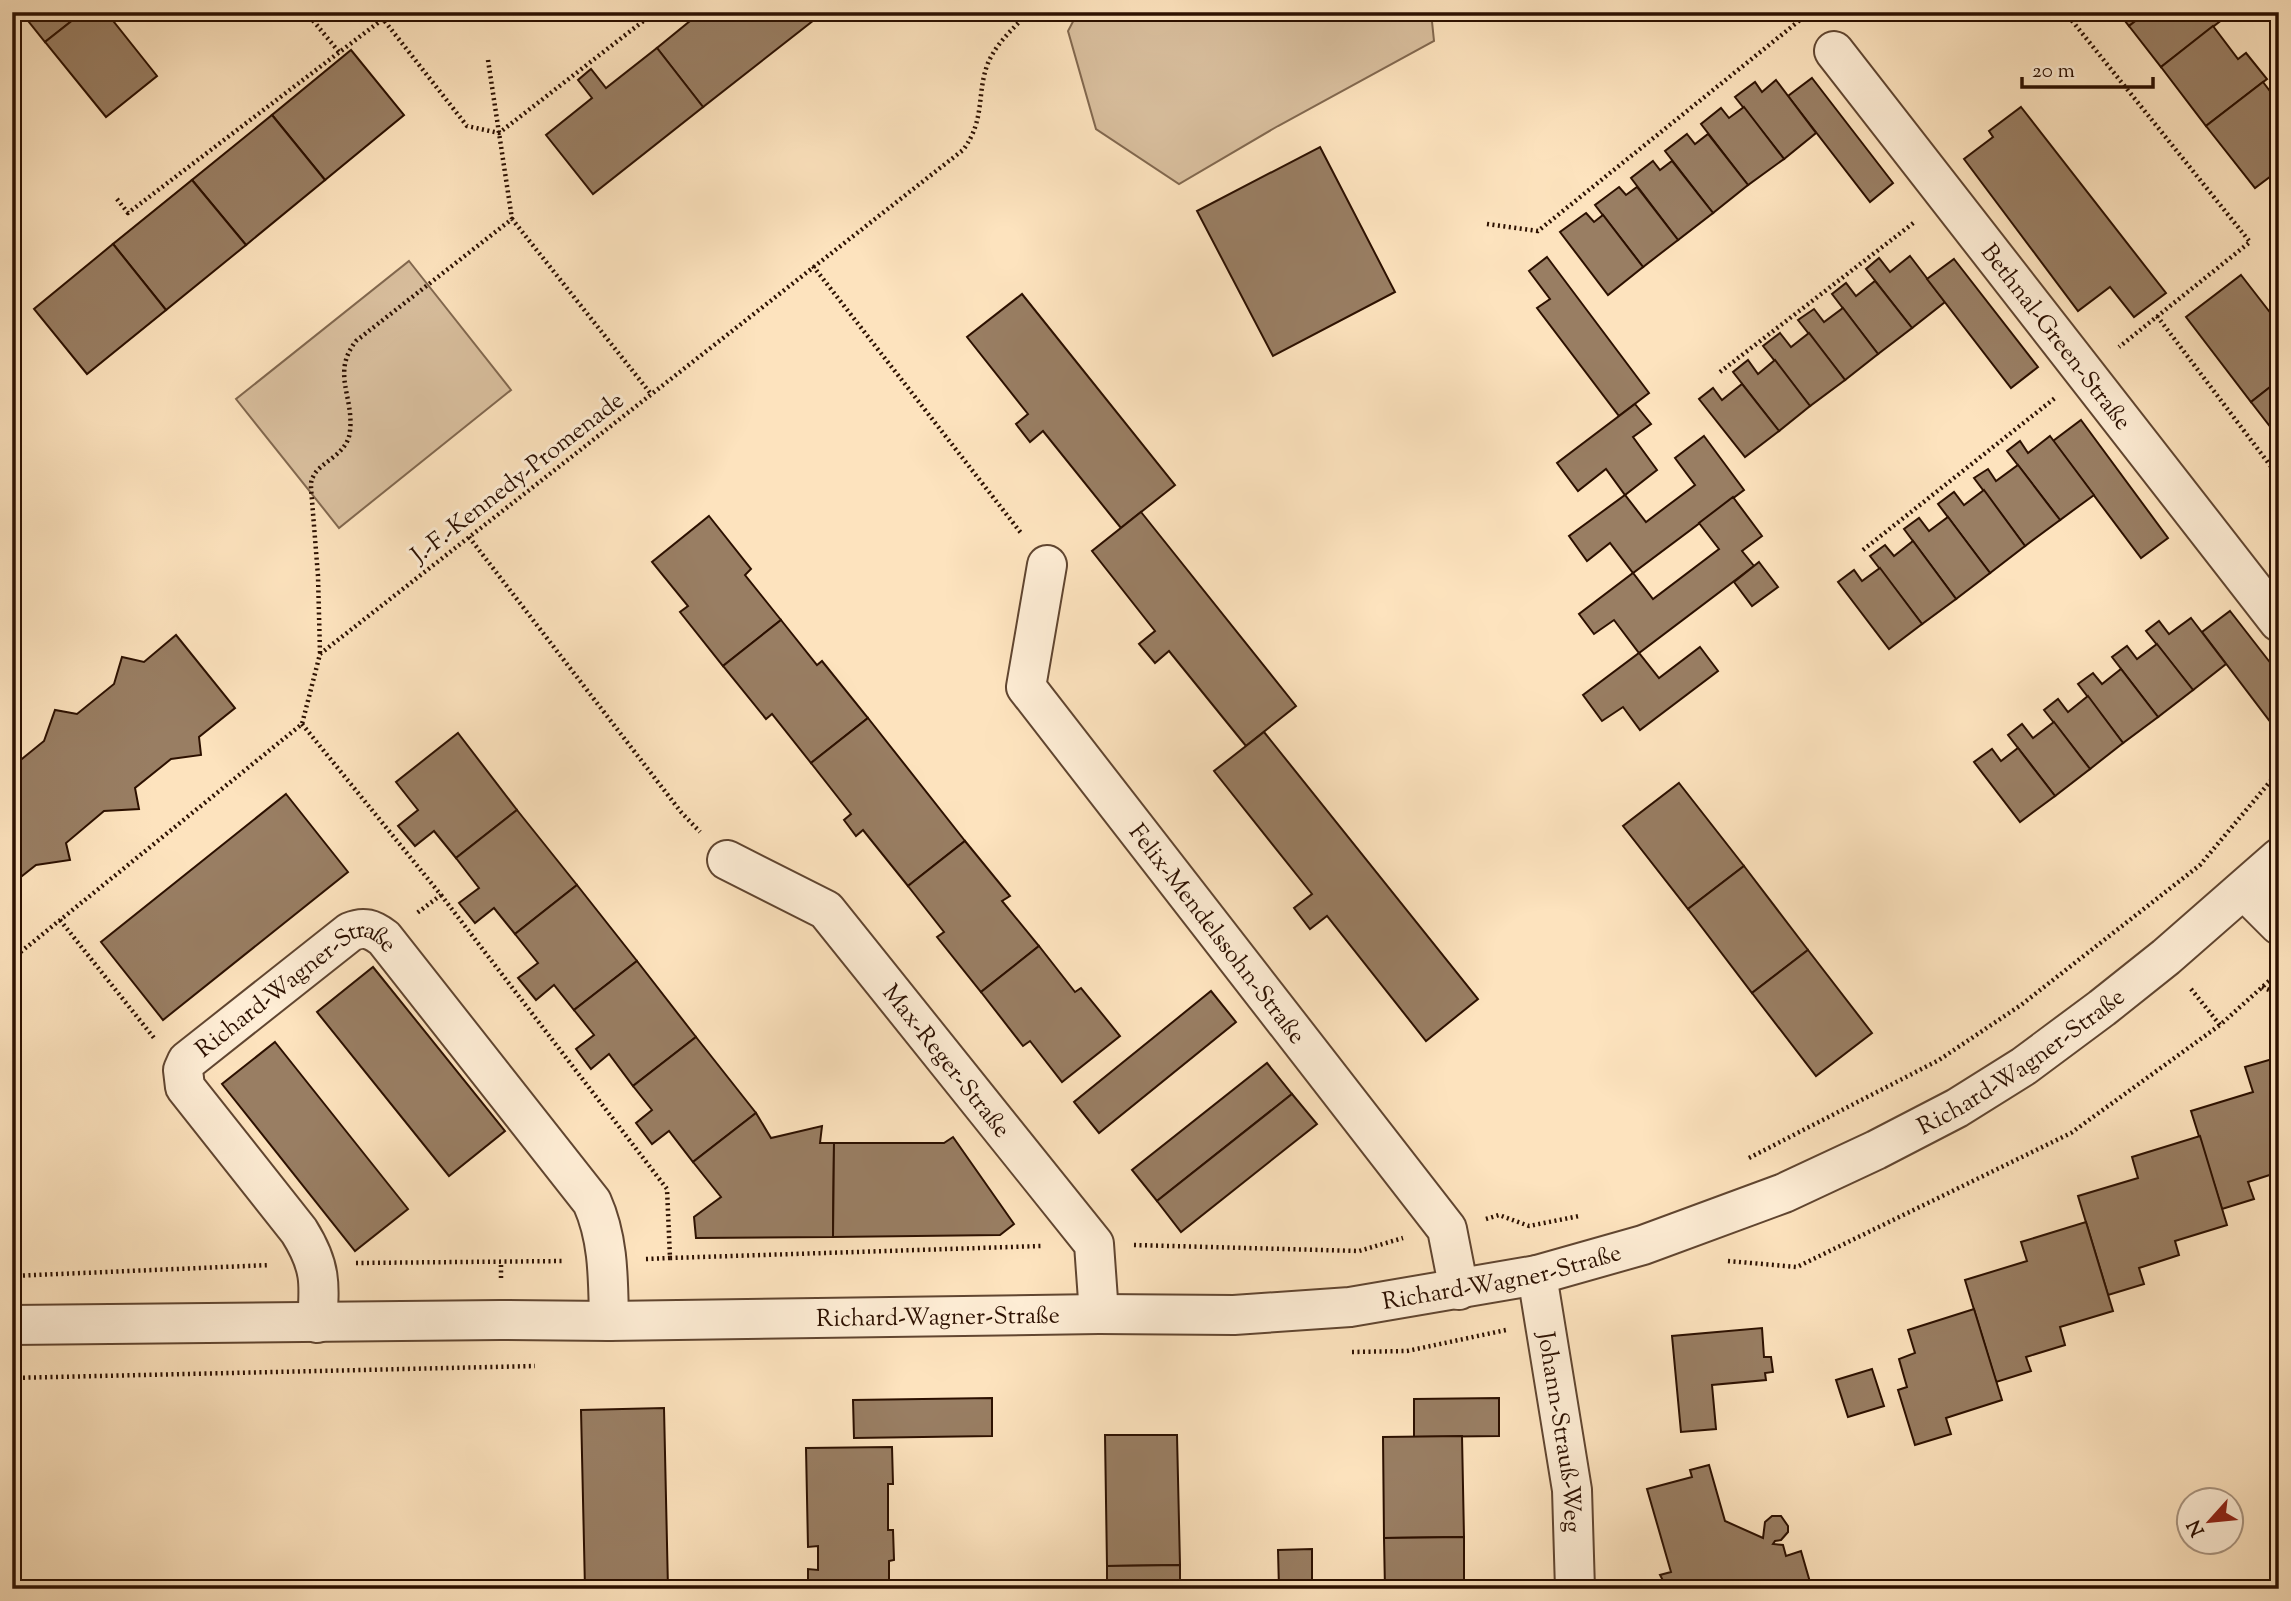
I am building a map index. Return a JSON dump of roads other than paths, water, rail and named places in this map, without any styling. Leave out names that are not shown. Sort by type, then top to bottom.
[{"type":"street","name":"Bethnal-Green-Straße","points":[[1834,51],[2279,622]]},
{"type":"street","name":"Felix-Mendelssohn-Straße","points":[[1046,565],[1026,687],[1447,1229],[1459,1290]]},
{"type":"street","name":"Richard-Wagner-Straße","points":[[12,1325],[1099,1314],[1234,1315],[1309,1311],[1459,1290],[1537,1275],[1643,1245],[1773,1198],[1876,1150],[1957,1108],[2024,1066],[2102,1009],[2279,858]]},
{"type":"street","name":"Max-Reger-Straße","points":[[727,860],[826,910],[1094,1244],[1099,1314]]},
{"type":"street","points":[[2244,890],[2279,925]]},
{"type":"street","name":"Richard-Wagner-Straße","points":[[317,1323],[320,1281],[308,1245],[185,1087],[183,1074],[187,1061],[350,932],[360,928],[373,930],[384,938],[592,1202],[602,1223],[608,1261],[609,1321]]},
{"type":"street","name":"Johann-Strauß-Weg","points":[[1537,1275],[1572,1490],[1575,1589]]}]
